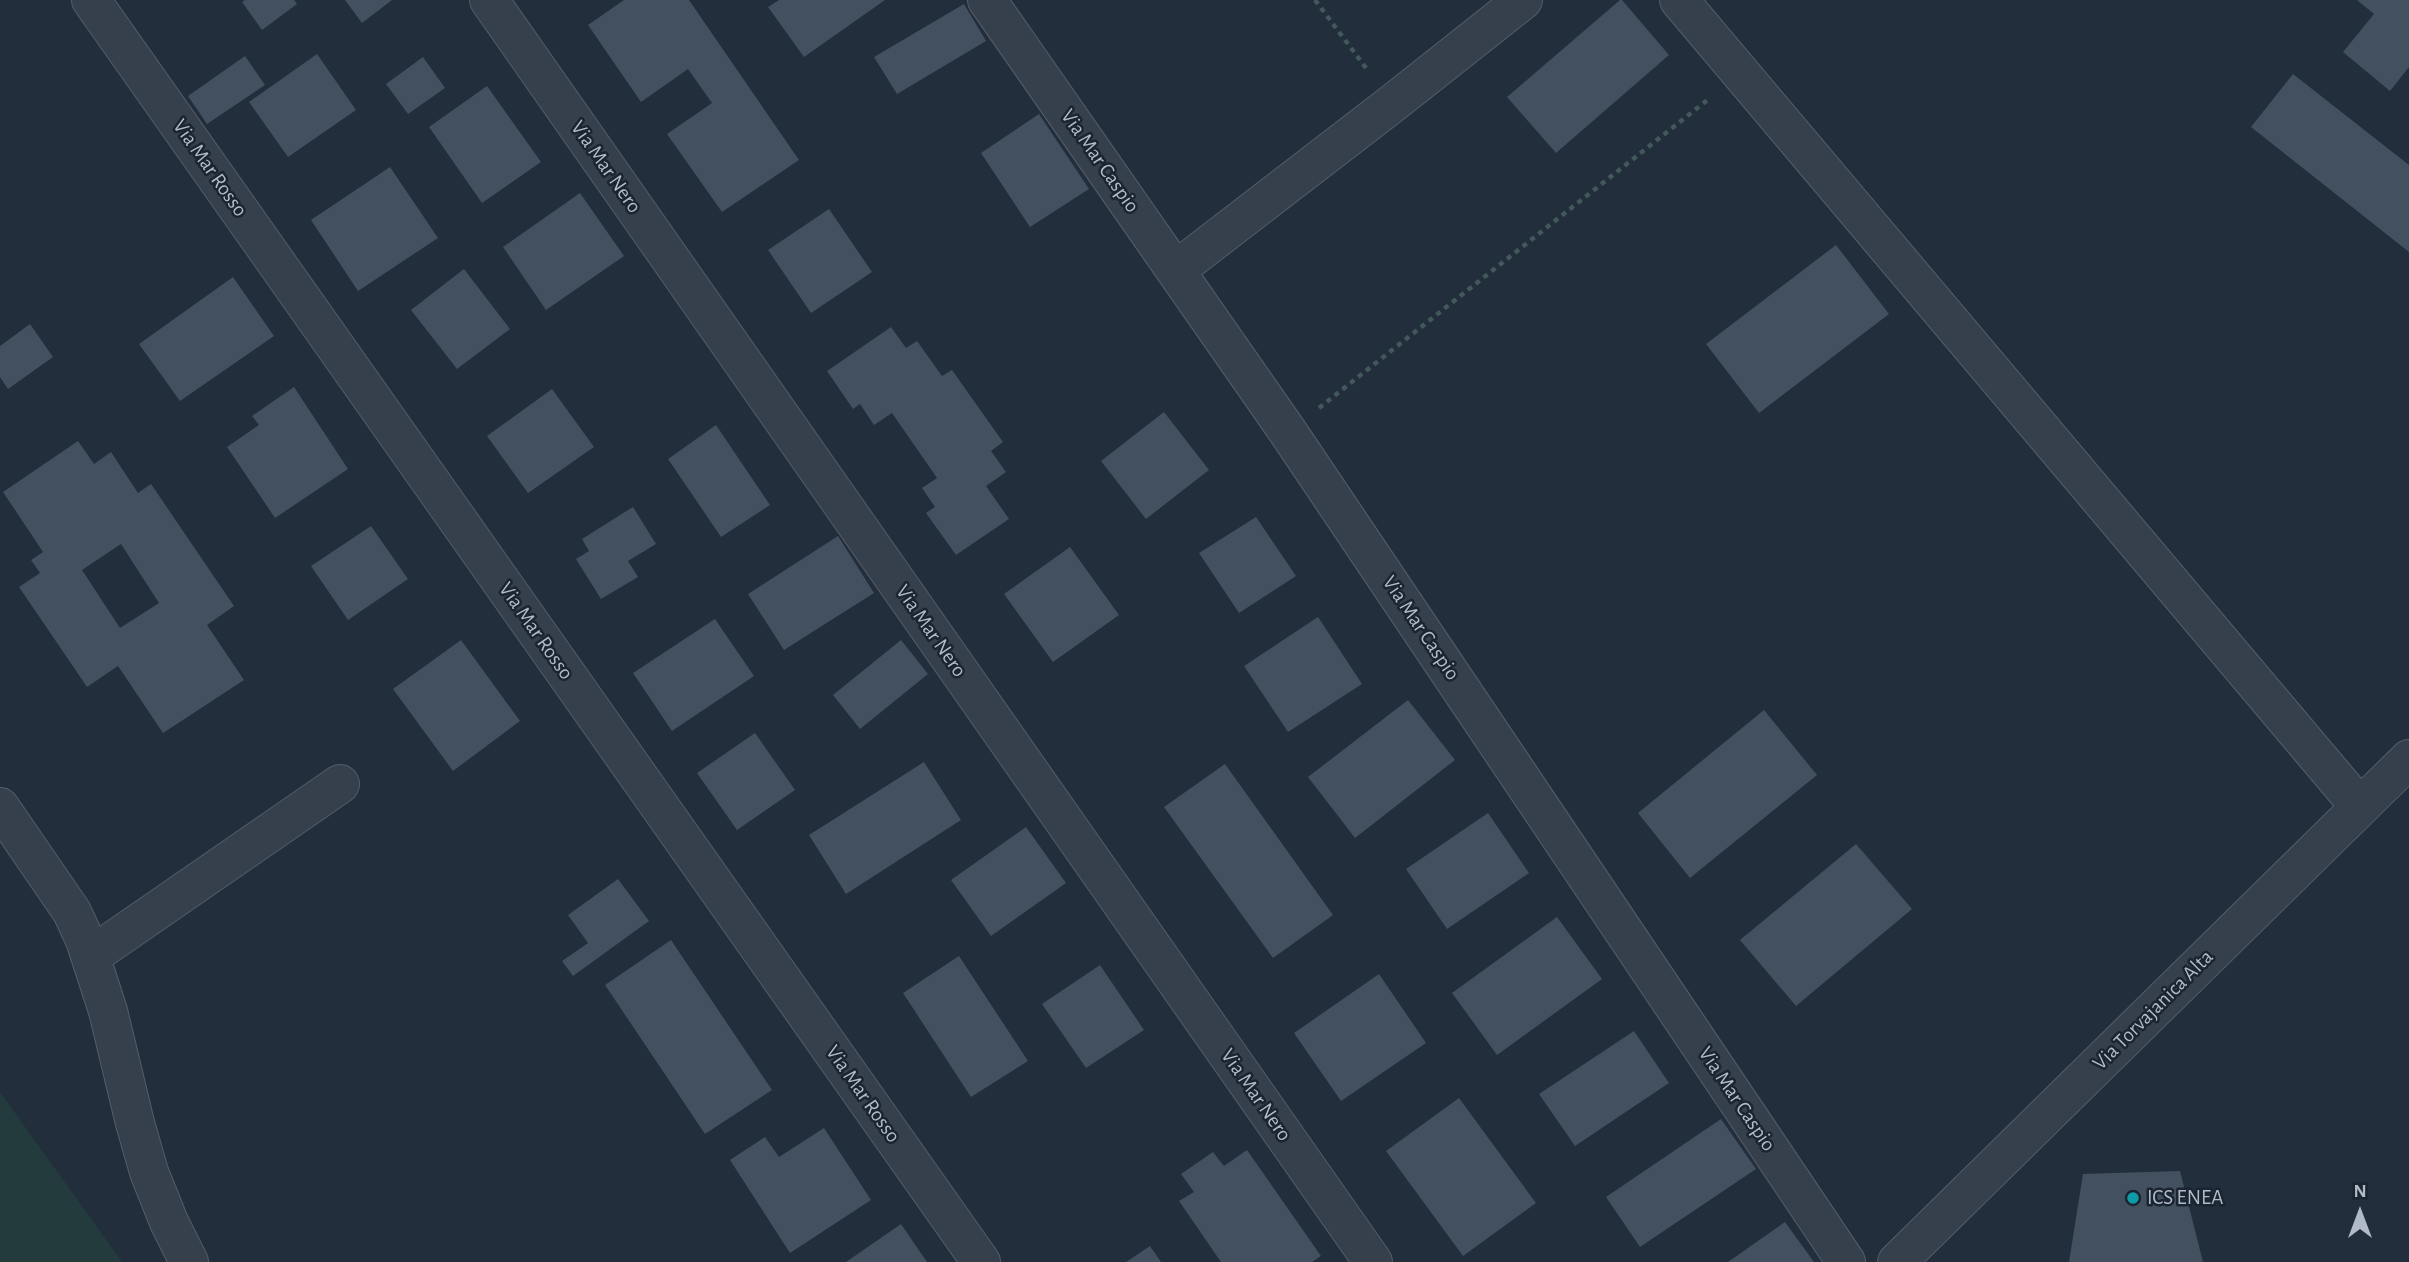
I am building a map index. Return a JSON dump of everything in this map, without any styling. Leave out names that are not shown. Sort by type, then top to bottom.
[{"type":"street","name":"Via Mar Rosso","points":[[92,0],[981,1262]]},
{"type":"street","name":"Via Mar Nero","points":[[489,0],[1373,1262]]},
{"type":"street","name":"Via Mar Caspio","points":[[987,0],[1288,432],[1846,1262]]},
{"type":"street","points":[[1176,270],[1523,0]]},
{"type":"street","points":[[1679,0],[2360,807]]},
{"type":"street","name":"Via Torvajanica Alta","points":[[1898,1262],[2409,759]]},
{"type":"street","points":[[91,956],[340,784]]},
{"type":"street","points":[[0,807],[72,912],[91,956],[149,1171],[159,1199],[189,1262]]},
{"type":"path","points":[[1315,0],[1393,103]]},
{"type":"path","points":[[1288,432],[1741,74]]},
{"type":"green space","points":[[0,1092],[122,1262],[0,1262]]},
{"type":"building","points":[[294,0],[297,4],[262,30],[242,2]]},
{"type":"building","points":[[345,0],[392,0],[362,23]]},
{"type":"building","points":[[624,0],[689,0],[799,160],[722,212],[667,134],[712,103],[688,69],[641,102],[588,25]]},
{"type":"building","points":[[779,0],[885,0],[804,57],[768,7]]},
{"type":"building","points":[[1620,0],[1669,55],[1556,153],[1507,97]]},
{"type":"building","points":[[2357,0],[2409,0],[2409,67],[2390,91],[2343,52],[2374,14]]},
{"type":"building","points":[[964,4],[986,41],[897,94],[874,57]]},
{"type":"building","points":[[317,54],[356,110],[288,157],[249,102]]},
{"type":"building","points":[[245,56],[265,85],[207,124],[188,96]]},
{"type":"building","points":[[423,57],[445,88],[408,114],[386,84]]},
{"type":"building","points":[[2293,74],[2409,165],[2409,252],[2251,127]]},
{"type":"building","points":[[487,86],[541,162],[482,203],[429,127]]},
{"type":"building","points":[[1039,114],[1089,189],[1030,227],[981,153]]},
{"type":"building","points":[[390,167],[438,238],[358,291],[311,220]]},
{"type":"building","points":[[580,193],[624,256],[546,310],[503,247]]},
{"type":"building","points":[[829,209],[872,272],[811,313],[768,250]]},
{"type":"building","points":[[1836,245],[1889,314],[1759,413],[1706,344]]},
{"type":"building","points":[[464,269],[510,329],[457,369],[411,310]]},
{"type":"building","points":[[233,277],[274,336],[180,401],[139,344]]},
{"type":"building","points":[[30,324],[53,357],[8,389],[0,377],[0,346]]},
{"type":"building","points":[[891,327],[906,348],[917,341],[942,376],[952,370],[1003,442],[991,451],[1006,472],[986,486],[1009,519],[956,555],[926,513],[935,507],[922,488],[937,478],[892,413],[874,425],[860,404],[853,409],[827,371]]},
{"type":"building","points":[[294,387],[348,469],[275,518],[227,447],[259,425],[252,416]]},
{"type":"building","points":[[552,389],[594,447],[528,493],[487,436]]},
{"type":"building","points":[[1164,412],[1209,470],[1146,519],[1101,461]]},
{"type":"building","points":[[716,425],[770,505],[721,537],[668,459]]},
{"type":"building","points":[[78,441],[94,464],[111,452],[138,493],[151,484],[234,606],[207,625],[244,680],[163,733],[118,666],[87,687],[19,587],[40,573],[31,560],[43,552],[3,492]],"holes":[[[121,544],[159,603],[120,628],[82,570]]]},
{"type":"building","points":[[633,507],[656,544],[628,561],[638,577],[601,599],[576,559],[589,551],[582,539]]},
{"type":"building","points":[[1256,517],[1296,576],[1239,613],[1199,553]]},
{"type":"building","points":[[371,526],[408,579],[348,620],[311,566]]},
{"type":"building","points":[[838,536],[874,593],[784,650],[748,594]]},
{"type":"building","points":[[1070,547],[1119,615],[1053,662],[1004,594]]},
{"type":"building","points":[[1318,617],[1362,684],[1288,732],[1244,666]]},
{"type":"building","points":[[715,619],[754,676],[672,731],[633,673]]},
{"type":"building","points":[[461,640],[520,721],[453,771],[393,689]]},
{"type":"building","points":[[901,640],[928,674],[860,729],[833,695]]},
{"type":"building","points":[[1408,700],[1455,760],[1355,838],[1308,777]]},
{"type":"building","points":[[1764,710],[1817,775],[1690,878],[1638,813]]},
{"type":"building","points":[[755,733],[795,790],[737,830],[697,773]]},
{"type":"building","points":[[924,762],[961,820],[846,894],[809,835]]},
{"type":"building","points":[[1225,764],[1333,915],[1273,958],[1164,807]]},
{"type":"building","points":[[1488,813],[1529,873],[1447,929],[1406,869]]},
{"type":"building","points":[[1026,827],[1066,883],[991,936],[951,880]]},
{"type":"building","points":[[1856,844],[1912,909],[1796,1006],[1740,940]]},
{"type":"building","points":[[618,879],[649,921],[573,976],[562,961],[588,943],[568,915]]},
{"type":"building","points":[[1557,917],[1602,979],[1497,1055],[1452,993]]},
{"type":"building","points":[[671,940],[772,1090],[705,1134],[605,985]]},
{"type":"building","points":[[959,956],[1028,1061],[971,1097],[903,993]]},
{"type":"building","points":[[1100,965],[1144,1030],[1086,1068],[1042,1004]]},
{"type":"building","points":[[1379,974],[1426,1043],[1341,1101],[1294,1033]]},
{"type":"building","points":[[1634,1031],[1669,1083],[1575,1146],[1539,1094]]},
{"type":"building","points":[[1459,1098],[1536,1203],[1463,1256],[1386,1151]]},
{"type":"building","points":[[1721,1119],[1756,1169],[1640,1247],[1606,1197]]},
{"type":"building","points":[[824,1128],[871,1200],[790,1253],[730,1160],[765,1137],[779,1157]]},
{"type":"building","points":[[1247,1150],[1321,1256],[1312,1262],[1221,1262],[1179,1201],[1194,1192],[1181,1174],[1213,1152],[1224,1166]]},
{"type":"building","name":"ICS ENEA","points":[[2180,1171],[2203,1262],[2069,1262],[2083,1174]]},
{"type":"building","points":[[1785,1222],[1814,1262],[1728,1262]]},
{"type":"building","points":[[901,1224],[927,1262],[846,1262]]},
{"type":"building","points":[[1150,1246],[1161,1262],[1126,1262]]},
{"type":"place","name":"ICS ENEA","points":[[2133,1198]]}]
